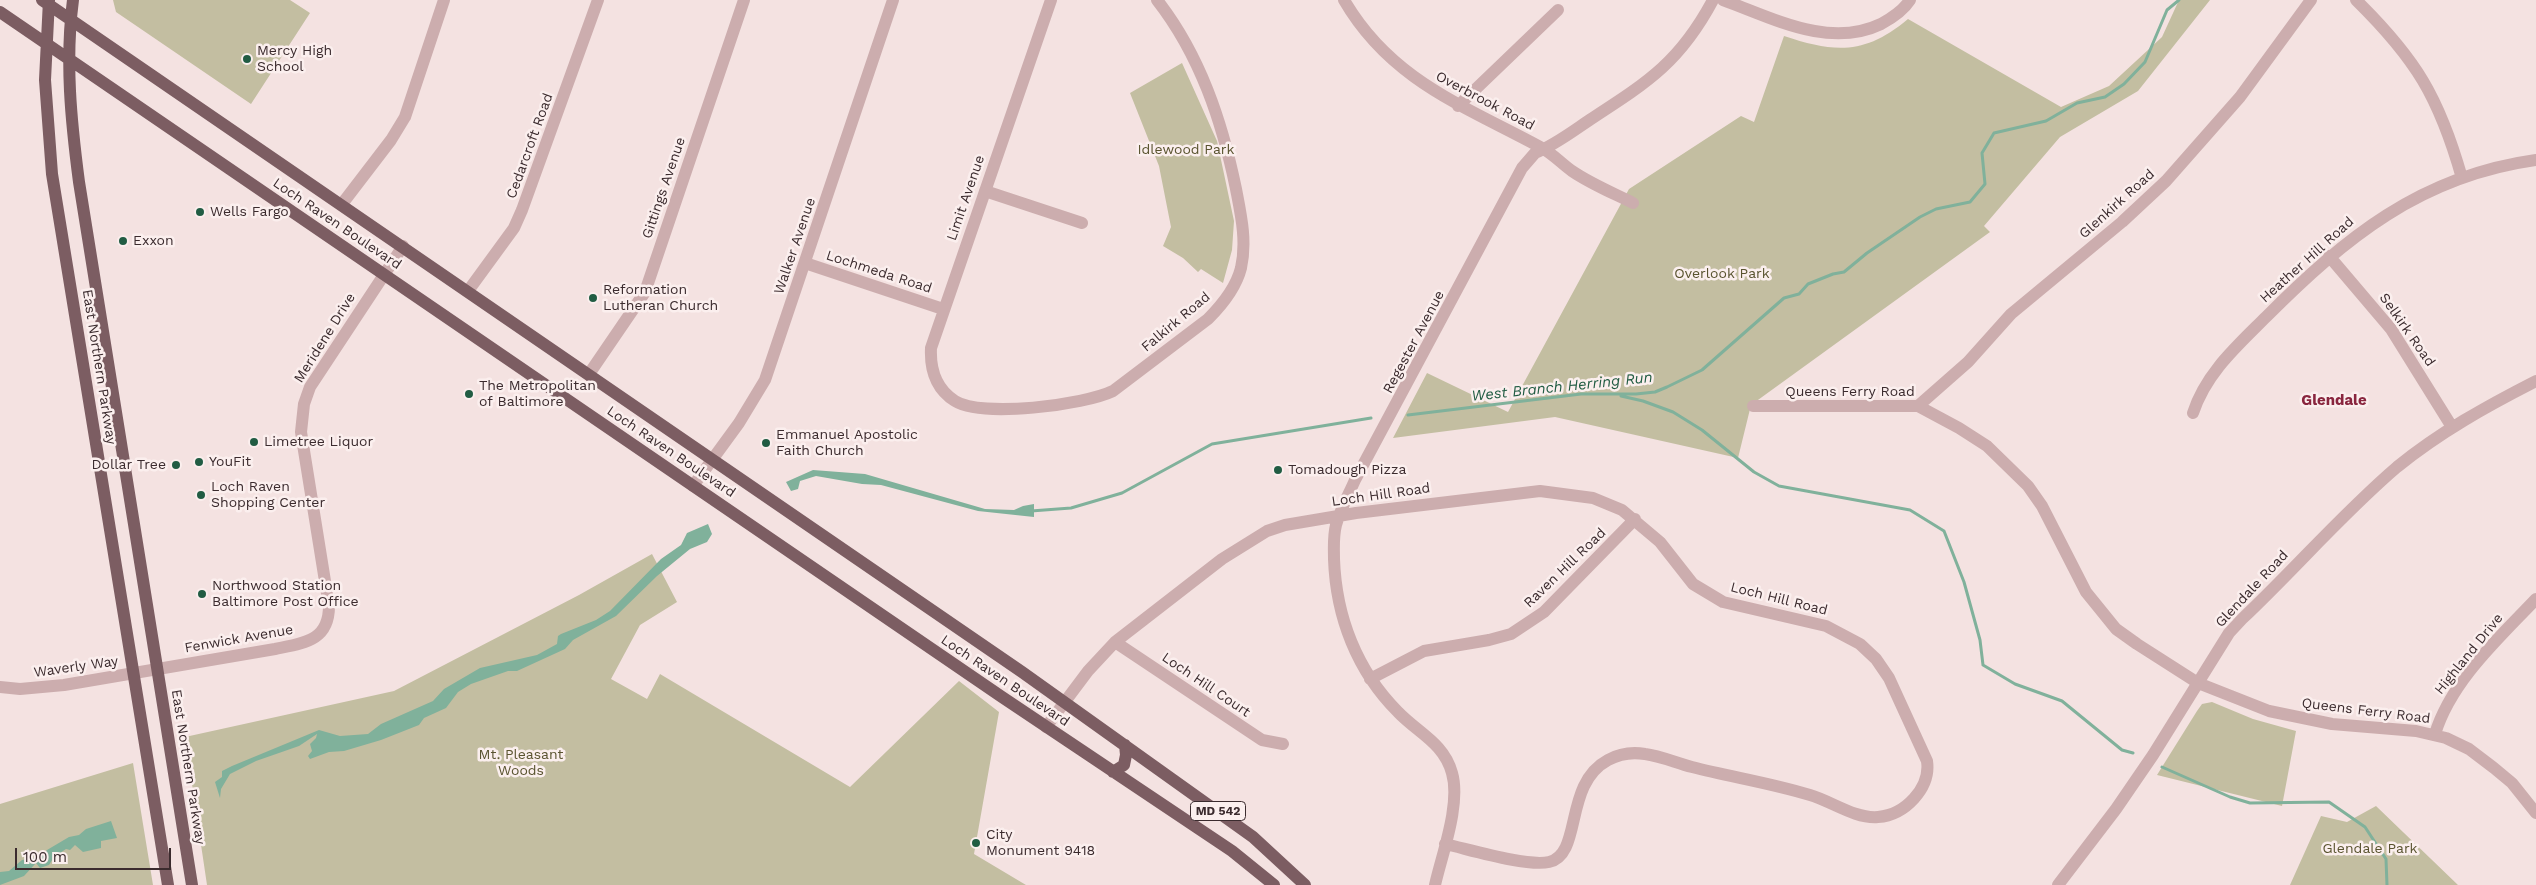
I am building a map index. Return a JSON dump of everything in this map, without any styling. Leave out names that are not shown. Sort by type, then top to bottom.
[{"type":"main road","name":"East Northern Parkway","points":[[73,0],[68,58],[72,127],[79,182],[192,885]]},
{"type":"main road","name":"East Northern Parkway","points":[[47,1],[47,123],[52,174],[168,885]]},
{"type":"main road","name":"Loch Raven Boulevard","points":[[47,1],[71,20],[590,374],[1022,672],[1253,837],[1306,885]]},
{"type":"main road","name":"Loch Raven Boulevard","points":[[0,12],[1046,727],[1232,851],[1274,885]]},
{"type":"main road","points":[[1113,772],[1124,765],[1125,745]]},
{"type":"street","points":[[342,204],[391,140],[405,117],[444,0]]},
{"type":"street","name":"Cedarcroft Road","points":[[468,291],[514,228],[598,0]]},
{"type":"street","name":"Gittings Avenue","points":[[590,374],[645,292],[744,0]]},
{"type":"street","name":"Walker Avenue","points":[[694,486],[765,380],[894,0]]},
{"type":"street","name":"Limit Avenue","points":[[955,401],[938,383],[930,360],[931,348],[1051,0]]},
{"type":"street","name":"Falkirk Road","points":[[955,401],[971,407],[1021,408],[1053,406],[1103,396],[1124,385],[1208,319],[1222,305],[1237,280],[1242,259],[1243,226],[1220,124],[1189,49],[1157,0]]},
{"type":"street","name":"Overbrook Road","points":[[1344,0],[1370,37],[1389,58],[1432,91],[1544,149],[1573,172],[1633,203]]},
{"type":"street","name":"Regester Avenue","points":[[1435,885],[1445,844],[1454,788],[1448,760],[1440,748],[1400,715],[1370,679],[1341,617],[1336,590],[1333,544],[1336,524],[1355,480],[1522,168],[1535,153],[1641,87],[1666,67],[1700,24],[1713,0]]},
{"type":"street","points":[[1724,0],[1798,26],[1833,35],[1868,30],[1896,15],[1910,0]]},
{"type":"street","name":"Glenkirk Road","points":[[1918,406],[1968,362],[2011,314],[2122,222],[2166,181],[2240,97],[2310,0]]},
{"type":"street","points":[[2356,0],[2406,53],[2422,77],[2446,127],[2462,178]]},
{"type":"street","points":[[1458,106],[1558,10]]},
{"type":"street","name":"Heather Hill Road","points":[[2193,413],[2204,387],[2222,362],[2329,256],[2366,227],[2395,209],[2462,178],[2536,160]]},
{"type":"street","points":[[985,191],[1082,223]]},
{"type":"street","name":"Meridene Drive","points":[[323,631],[329,618],[329,606],[301,432],[304,404],[310,388],[331,352],[403,246]]},
{"type":"street","name":"Selkirk Road","points":[[2329,256],[2391,329],[2452,427]]},
{"type":"street","name":"Lochmeda Road","points":[[805,263],[944,309]]},
{"type":"street","name":"Glendale Road","points":[[2058,885],[2116,810],[2229,633],[2310,550],[2398,467],[2452,427],[2497,400],[2536,381]]},
{"type":"street","name":"Queens Ferry Road","points":[[1753,406],[1918,406],[1960,428],[1987,446],[2028,486],[2042,506],[2086,592],[2116,629],[2137,644],[2198,683],[2232,698],[2299,719],[2435,734],[2457,743],[2482,758],[2512,783],[2536,813]]},
{"type":"street","name":"Loch Hill Road","points":[[1046,727],[1064,702],[1115,642],[1222,558],[1276,527],[1341,515],[1540,491],[1593,498],[1610,503],[1635,519],[1660,542],[1693,584],[1711,596],[1733,605],[1826,626],[1850,637],[1866,650],[1889,678],[1922,748],[1928,768],[1924,784],[1901,809],[1884,816],[1870,817],[1797,791],[1692,767],[1647,754],[1628,753],[1612,758],[1590,774],[1578,797],[1566,848],[1554,860],[1548,862],[1527,861],[1445,844]]},
{"type":"street","name":"Raven Hill Road","points":[[1370,679],[1424,651],[1445,645],[1489,640],[1511,634],[1544,612],[1635,519]]},
{"type":"street","name":"Highland Drive","points":[[2435,734],[2441,716],[2456,690],[2496,641],[2536,599]]},
{"type":"street","name":"Fenwick Avenue","points":[[157,669],[288,646],[318,637],[323,631]]},
{"type":"street","name":"Loch Hill Court","points":[[1115,642],[1262,740],[1283,744]]},
{"type":"street","name":"Waverly Way","points":[[0,687],[36,689],[157,669]]},
{"type":"green space","points":[[113,0],[290,0],[310,13],[251,104],[116,12]]},
{"type":"green space","name":"Overlook Park","points":[[2179,0],[2210,0],[2138,91],[2060,137],[1984,226],[1990,232],[1751,405],[1738,458],[1555,417],[1393,438],[1427,373],[1508,412],[1629,189],[1741,116],[1754,122],[1784,36],[1819,46],[1849,47],[1863,45],[1878,39],[1908,19],[2061,107],[2109,86],[2162,37]]},
{"type":"green space","name":"Idlewood Park","points":[[1182,63],[1217,141],[1234,221],[1232,250],[1223,283],[1201,269],[1198,272],[1183,258],[1163,246],[1171,227],[1159,166],[1130,93]]},
{"type":"green space","name":"Mt. Pleasant Woods","points":[[652,554],[677,602],[640,625],[611,679],[647,699],[660,674],[850,787],[959,681],[999,712],[974,854],[1026,885],[207,885],[185,737],[394,691],[579,595]]},
{"type":"green space","points":[[2212,702],[2253,719],[2296,731],[2282,806],[2157,775],[2202,704]]},
{"type":"green space","points":[[133,763],[153,885],[0,885],[0,804]]},
{"type":"green space","name":"Glendale Park","points":[[2376,806],[2458,885],[2290,885],[2321,816],[2347,822]]},
{"type":"shaded area","points":[[813,470],[865,474],[985,509],[1014,510],[1034,504],[1034,517],[978,511],[881,485],[862,484],[816,476],[800,481],[798,489],[791,491],[786,482]]},
{"type":"shaded area","points":[[708,524],[712,534],[707,542],[690,549],[657,576],[616,616],[573,640],[565,649],[517,671],[508,671],[471,684],[458,692],[446,708],[424,718],[419,725],[381,740],[344,751],[329,752],[310,759],[308,756],[312,751],[310,744],[317,734],[299,746],[256,761],[230,774],[221,789],[220,798],[215,782],[222,777],[222,771],[232,766],[319,730],[340,736],[368,734],[381,724],[433,701],[444,689],[480,668],[537,655],[557,644],[558,636],[561,634],[596,620],[610,611],[661,559],[681,545],[687,533]]},
{"type":"shaded area","points":[[111,821],[117,838],[101,841],[101,848],[83,852],[75,845],[70,850],[66,849],[54,857],[49,865],[40,868],[36,863],[24,876],[0,885],[0,872],[9,871],[22,860],[41,857],[47,850],[69,837],[79,835],[86,829]]},
{"type":"waterway","name":"West Branch Herring Run","points":[[1408,415],[1581,394],[1655,392],[1702,370],[1784,298],[1799,294],[1808,284],[1833,274],[1844,272],[1867,253],[1920,217],[1936,209],[1970,202],[1985,184],[1982,153],[1994,133],[2046,121],[2077,103],[2105,97],[2124,84],[2145,62],[2167,10],[2179,0]]},
{"type":"waterway","points":[[1621,396],[1643,401],[1673,412],[1702,430],[1754,472],[1779,486],[1910,510],[1944,531],[1964,582],[1980,640],[1983,665],[2015,684],[2062,701],[2122,750],[2133,753]]},
{"type":"waterway","name":"West Branch Herring Run","points":[[1031,511],[1071,508],[1122,493],[1212,444],[1371,418]]},
{"type":"waterway","points":[[2162,767],[2230,797],[2250,803],[2329,802],[2365,827],[2386,859],[2387,885]]},
{"type":"place","name":"Mercy High School","points":[[247,59]]},
{"type":"place","name":"Wells Fargo","points":[[200,212]]},
{"type":"place","name":"Exxon","points":[[123,241]]},
{"type":"place","name":"Reformation Lutheran Church","points":[[593,298]]},
{"type":"place","name":"The Metropolitan of Baltimore","points":[[469,394]]},
{"type":"place","name":"Limetree Liquor","points":[[254,442]]},
{"type":"place","name":"Emmanuel Apostolic Faith Church","points":[[766,443]]},
{"type":"place","name":"YouFit","points":[[199,462]]},
{"type":"place","name":"Dollar Tree","points":[[176,465]]},
{"type":"place","name":"Tomadough Pizza","points":[[1278,470]]},
{"type":"place","name":"Loch Raven Shopping Center","points":[[201,495]]},
{"type":"place","name":"Northwood Station Baltimore Post Office","points":[[202,594]]},
{"type":"place","name":"City Monument 9418","points":[[976,843]]},
{"type":"district","name":"Glendale","points":[[2334,401]]}]
